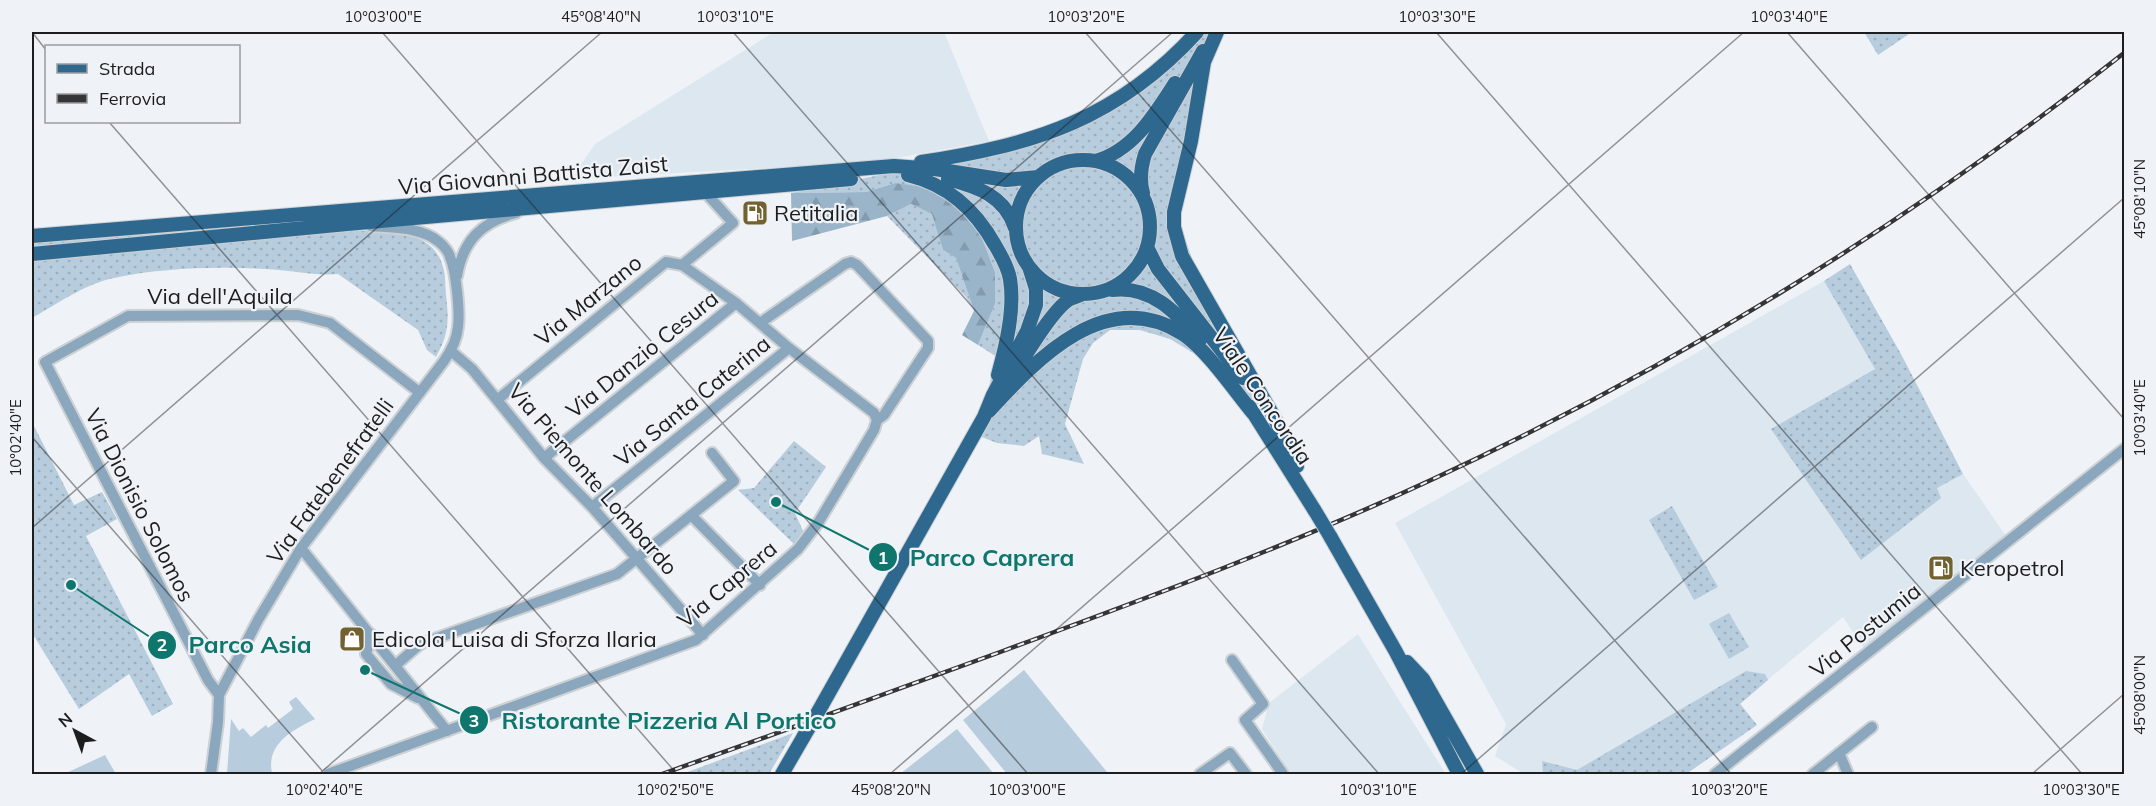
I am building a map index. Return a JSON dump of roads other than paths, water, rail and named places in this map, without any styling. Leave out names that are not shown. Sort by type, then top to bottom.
[{"type":"main road","points":[[894,166],[993,150],[1025,141],[1077,121],[1120,99],[1142,84],[1177,54],[1197,32]]},
{"type":"main road","points":[[782,774],[990,406],[1027,331],[1036,305],[1036,289],[1029,267],[1019,248],[1015,228],[1022,200],[1038,177],[1060,164],[1071,161],[1095,161],[1122,150],[1155,113],[1205,32]]},
{"type":"main road","points":[[990,406],[1062,306],[1070,299],[1118,284],[1131,274],[1140,261],[1147,247],[1150,225],[1141,185],[1141,168],[1145,154],[1216,32]]},
{"type":"main road","points":[[1216,32],[1204,62],[1191,141],[1176,202],[1174,227],[1182,256],[1274,417],[1297,466]]},
{"type":"main road","points":[[1095,161],[1108,165],[1131,180],[1140,191],[1146,204]]},
{"type":"main road","name":"Via Giovanni Battista Zaist","points":[[32,237],[894,166],[935,169],[1006,180],[1038,177]]},
{"type":"main road","points":[[908,175],[926,180],[944,189],[965,204],[991,239],[1007,269],[1011,289],[1010,316],[990,406]]},
{"type":"main road","name":"Via Giovanni Battista Zaist","points":[[32,254],[908,175],[945,179],[978,189],[1006,207],[1015,228]]},
{"type":"main road","name":"Viale Concordia","points":[[1147,247],[1158,269],[1244,379],[1297,466],[1315,511]]},
{"type":"main road","points":[[1029,267],[1053,287],[1083,294]]},
{"type":"main road","name":"Viale Concordia","points":[[1104,290],[1127,288],[1140,291],[1170,309],[1202,342],[1231,379],[1330,536],[1396,652],[1459,774]]},
{"type":"main road","points":[[990,406],[1046,356],[1078,332],[1100,322],[1122,318],[1141,318],[1183,334],[1196,345],[1253,413]]},
{"type":"main road","name":"Viale Concordia","points":[[1396,652],[1423,679],[1477,774]]},
{"type":"street","name":"Via Marzano","points":[[497,400],[666,262],[682,265],[732,223],[706,193]]},
{"type":"street","name":"Via Fatebenefratelli","points":[[456,282],[460,259],[468,243],[476,234],[492,221],[543,207]]},
{"type":"street","name":"Via Fatebenefratelli","points":[[211,774],[219,695],[258,620],[300,548],[451,351],[459,326],[456,282],[450,256],[440,242],[419,231],[347,224]]},
{"type":"street","name":"Via Caprera","points":[[328,774],[696,640],[798,549],[818,523],[869,439],[877,420],[884,415],[928,348],[928,340],[857,265],[851,262],[760,323]]},
{"type":"street","points":[[682,265],[736,303],[789,348],[868,407],[877,420]]},
{"type":"street","name":"Via Danzio Cesura","points":[[544,458],[736,303]]},
{"type":"street","name":"Via dell'Aquila","points":[[45,362],[128,316],[298,315],[330,323],[419,392]]},
{"type":"street","name":"Via Santa Caterina","points":[[592,507],[789,348]]},
{"type":"street","name":"Via Piemonte Lombardo","points":[[451,351],[472,369],[544,458],[592,507],[703,635]]},
{"type":"street","name":"Via Dionisio Solomos","points":[[45,362],[208,680],[219,695]]},
{"type":"street","name":"Via Postumia","points":[[1715,774],[2124,449]]},
{"type":"street","points":[[396,665],[420,644],[609,578],[637,559],[734,481],[712,453]]},
{"type":"street","points":[[691,515],[760,585]]},
{"type":"street","points":[[300,548],[447,731]]},
{"type":"street","points":[[371,634],[366,654],[391,684],[422,700]]},
{"type":"street","points":[[1232,660],[1263,704],[1245,720],[1283,774]]},
{"type":"street","points":[[1813,774],[1872,727]]},
{"type":"street","points":[[1200,774],[1230,753],[1246,774]]},
{"type":"street","points":[[1839,753],[1848,774]]},
{"type":"railway","points":[[662,774],[1003,651],[1218,570],[1378,504],[1523,436],[1613,389],[1790,287],[1960,175],[2124,53]]},
{"type":"place","name":"Retitalia","points":[[755,213]]},
{"type":"place","name":"Parco Caprera","points":[[776,502]]},
{"type":"place","name":"Keropetrol","points":[[1941,568]]},
{"type":"place","name":"Parco Asia","points":[[71,585]]},
{"type":"place","name":"Edicola Luisa di Sforza Ilaria","points":[[352,639]]},
{"type":"place","name":"Ristorante Pizzeria Al Portico","points":[[365,670]]}]
